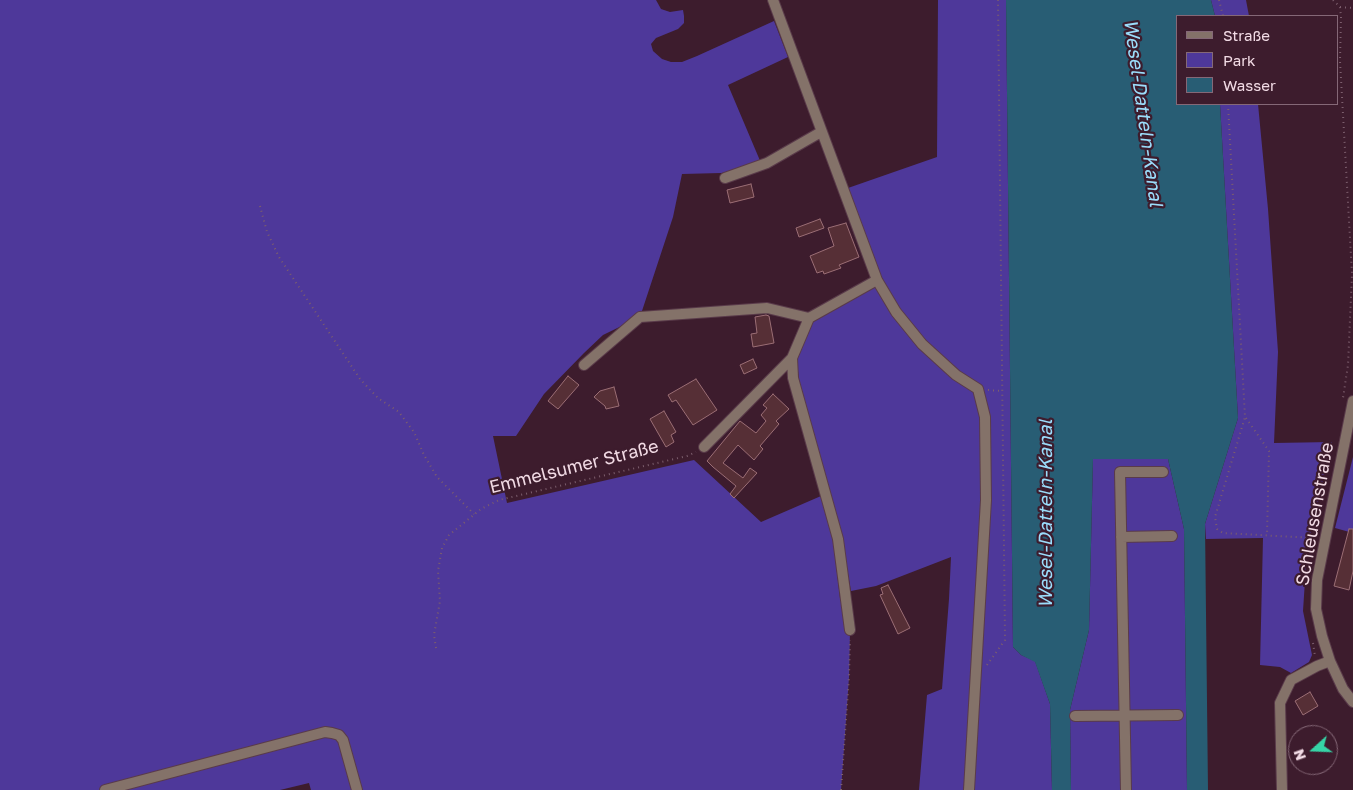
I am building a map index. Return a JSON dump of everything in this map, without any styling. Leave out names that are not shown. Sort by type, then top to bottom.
[{"type":"street","points":[[773,0],[877,280],[896,312],[922,344],[956,375],[978,389],[985,417],[986,500],[969,790]]},
{"type":"street","points":[[725,178],[767,163],[822,132]]},
{"type":"street","points":[[704,447],[792,358],[809,318],[877,280]]},
{"type":"street","points":[[584,365],[640,317],[767,308],[809,318]]},
{"type":"street","points":[[792,358],[793,378],[838,539],[850,630]]},
{"type":"street","name":"Schleusenstraße","points":[[1353,401],[1317,580],[1316,608],[1330,662],[1343,689],[1353,702]]},
{"type":"street","points":[[1126,790],[1120,472],[1163,472]]},
{"type":"street","points":[[1121,537],[1172,536]]},
{"type":"street","points":[[1282,790],[1280,703],[1291,680],[1317,666],[1330,662]]},
{"type":"street","points":[[1075,716],[1178,715]]},
{"type":"street","points":[[105,790],[325,732],[339,736],[343,740],[357,790]]},
{"type":"path","points":[[976,682],[1004,640],[998,0]]},
{"type":"path","points":[[1219,0],[1222,15]]},
{"type":"path","points":[[1333,0],[1340,6],[1353,8]]},
{"type":"path","points":[[1340,6],[1340,61],[1352,274],[1348,365],[1342,404]]},
{"type":"path","points":[[1228,105],[1245,416],[1215,517],[1217,529],[1223,534],[1267,535],[1325,540]]},
{"type":"path","points":[[260,206],[267,232],[279,257],[360,379],[378,398],[399,412],[414,432],[437,478],[474,514]]},
{"type":"path","points":[[1245,416],[1269,451],[1267,535]]},
{"type":"path","name":"Emmelsumer Straße","points":[[436,648],[434,635],[440,601],[438,571],[442,548],[450,535],[474,514],[499,500],[687,456],[704,447]]},
{"type":"path","points":[[1309,567],[1310,550],[1319,511]]},
{"type":"path","points":[[840,790],[850,678],[850,630]]},
{"type":"path","points":[[1312,638],[1317,666]]},
{"type":"green space","points":[[0,0],[656,0],[661,9],[670,12],[683,10],[684,23],[678,29],[656,38],[651,44],[653,51],[662,59],[671,62],[682,62],[774,21],[788,57],[728,85],[761,163],[748,169],[721,173],[682,174],[673,217],[640,317],[603,335],[584,353],[544,394],[516,436],[493,436],[507,503],[694,460],[761,522],[821,496],[833,539],[840,598],[850,630],[849,677],[841,790],[311,790],[309,783],[280,790],[0,790]]},
{"type":"green space","points":[[938,0],[1006,0],[1013,647],[1021,655],[1035,661],[1050,704],[1052,790],[919,790],[927,695],[942,689],[951,557],[876,586],[851,591],[843,546],[799,381],[797,362],[799,348],[808,328],[814,321],[882,282],[848,188],[937,157]]},
{"type":"green space","points":[[1211,0],[1246,0],[1249,15],[1215,15]]},
{"type":"green space","points":[[1220,105],[1258,105],[1268,209],[1278,352],[1274,443],[1332,442],[1307,550],[1303,611],[1312,655],[1309,662],[1291,673],[1280,667],[1260,665],[1263,538],[1206,539],[1205,524],[1238,418]]},
{"type":"green space","points":[[1353,457],[1353,533],[1335,528]]},
{"type":"green space","points":[[1093,459],[1168,459],[1184,529],[1187,790],[1071,790],[1070,710],[1089,630]]},
{"type":"water","name":"Wesel-Datteln-Kanal","points":[[1006,0],[1211,0],[1215,15],[1176,15],[1176,105],[1220,105],[1238,418],[1205,524],[1208,790],[1187,790],[1184,529],[1168,459],[1093,459],[1089,630],[1070,710],[1071,790],[1052,790],[1050,704],[1035,662],[1021,655],[1013,647]]},
{"type":"building","points":[[751,184],[754,197],[730,203],[727,190]]},
{"type":"building","points":[[820,219],[824,228],[799,237],[796,228]]},
{"type":"building","points":[[846,223],[859,257],[839,265],[841,268],[824,274],[823,271],[817,273],[810,256],[834,246],[828,228]]},
{"type":"building","points":[[769,316],[774,343],[753,347],[751,334],[757,333],[755,317]]},
{"type":"building","points":[[753,359],[757,368],[744,374],[740,365]]},
{"type":"building","points":[[568,376],[579,385],[558,409],[548,401]]},
{"type":"building","points":[[696,379],[717,410],[693,425],[676,400],[672,402],[668,395]]},
{"type":"building","points":[[614,387],[619,406],[606,409],[594,397],[600,391]]},
{"type":"building","points":[[773,394],[789,409],[776,421],[779,424],[760,446],[763,449],[754,460],[738,445],[723,463],[743,478],[750,468],[757,473],[734,498],[730,494],[736,486],[707,461],[740,421],[756,433],[766,421],[761,415],[767,408],[763,405]]},
{"type":"building","points":[[664,411],[676,432],[671,435],[674,442],[666,447],[650,419]]},
{"type":"building","points":[[1349,529],[1353,529],[1353,571],[1349,590],[1334,586]]},
{"type":"building","points":[[888,585],[910,628],[898,634],[880,595],[883,594],[881,588]]},
{"type":"building","points":[[1310,692],[1318,706],[1303,715],[1295,701]]}]
